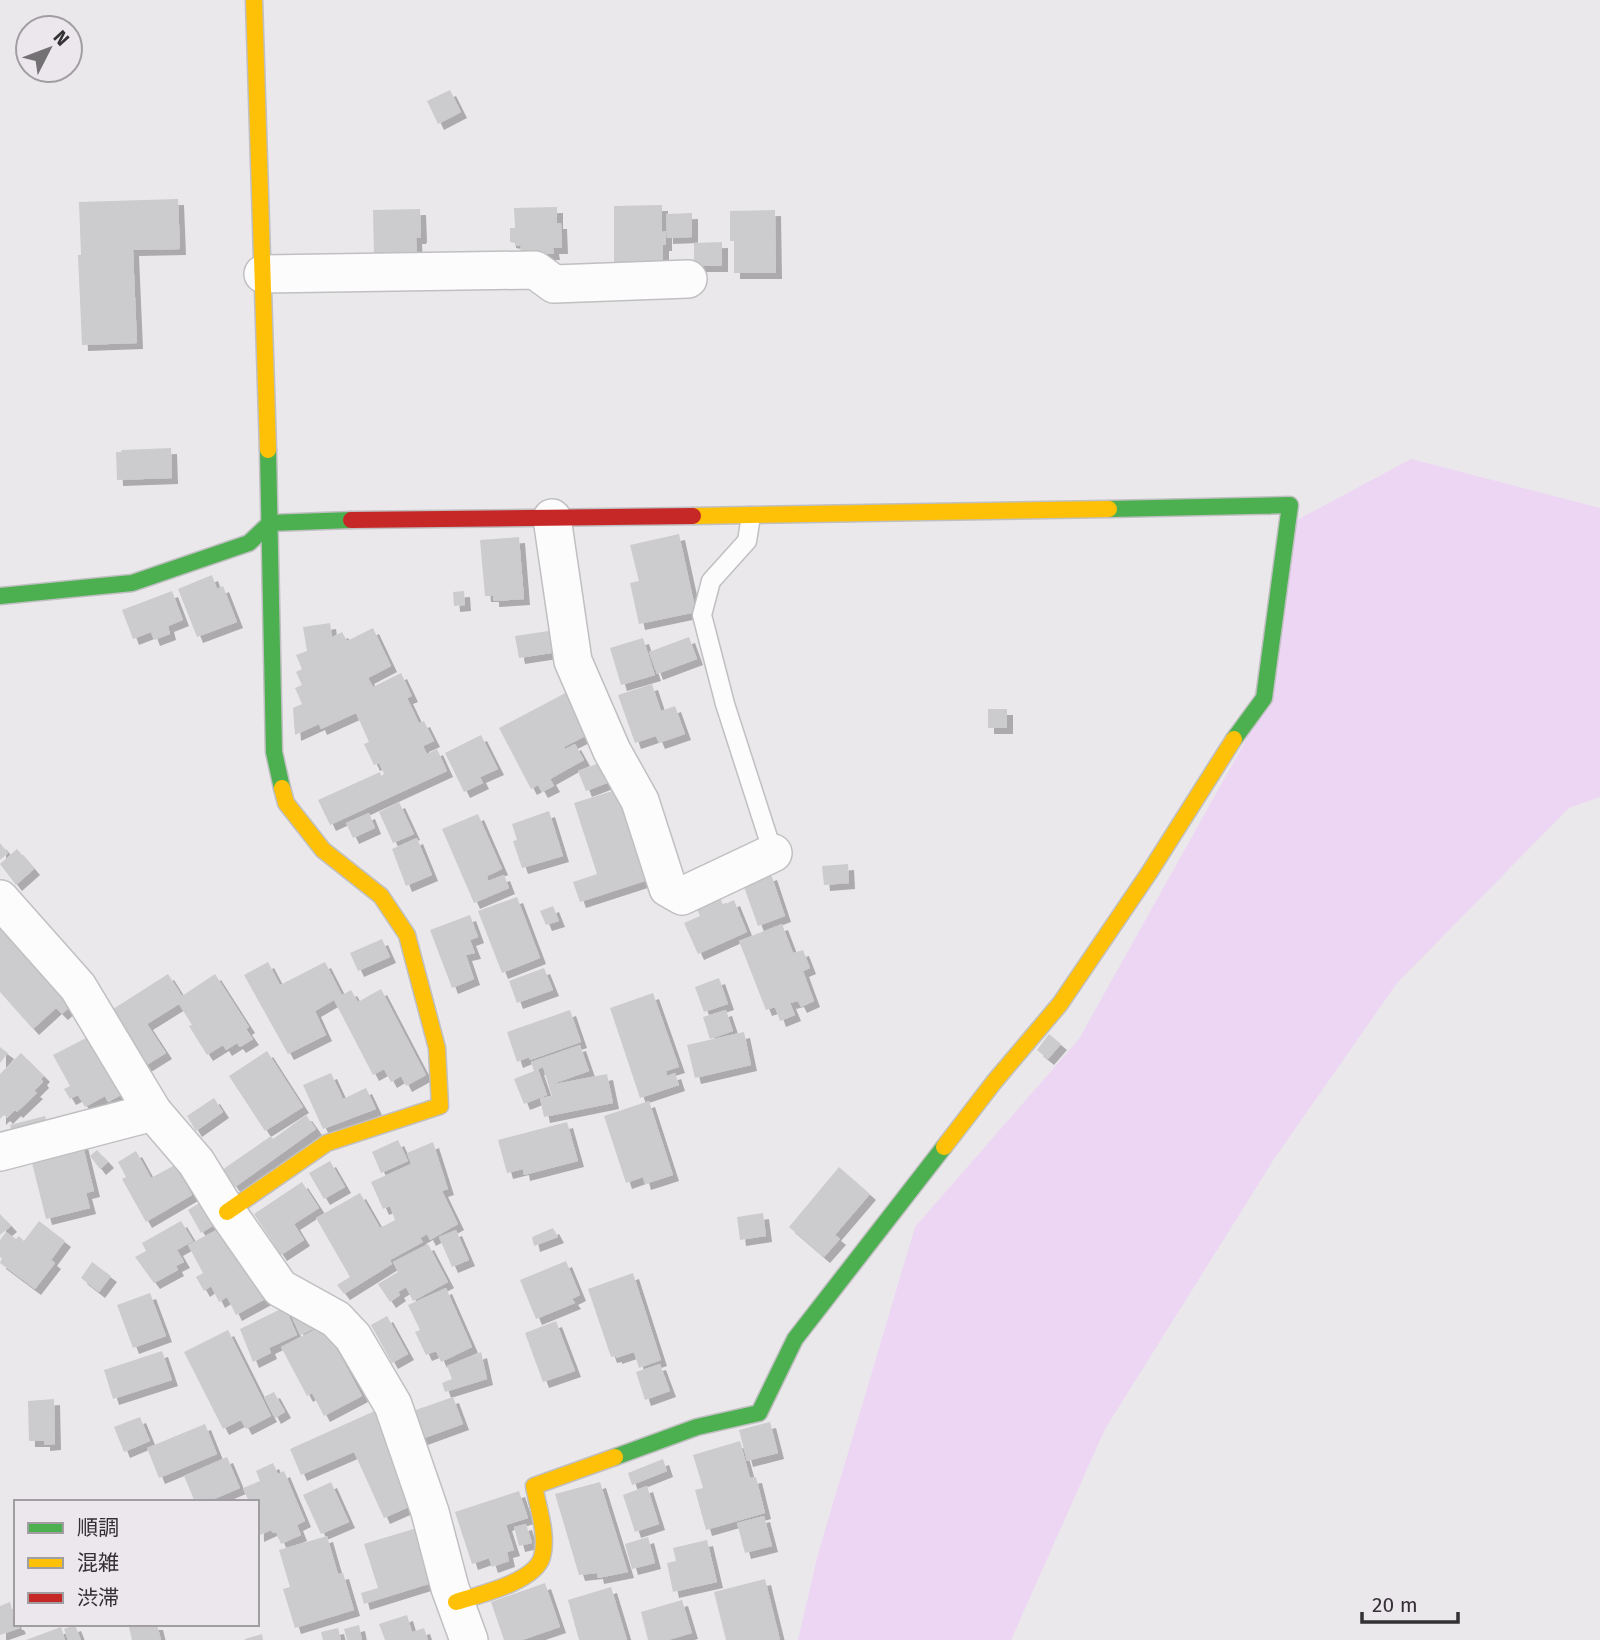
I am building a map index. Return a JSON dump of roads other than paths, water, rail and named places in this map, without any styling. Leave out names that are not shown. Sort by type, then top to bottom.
[{"type":"street","points":[[227,1212],[327,1143],[440,1106],[437,1048],[407,934],[381,896],[323,850],[286,803],[274,752],[254,0]]},
{"type":"street","points":[[263,274],[535,270],[554,284],[688,279]]},
{"type":"street","points":[[0,596],[132,583],[249,543],[270,523],[432,518],[751,516],[1290,505],[1264,698],[1242,726],[1149,873],[1060,1004],[994,1082],[795,1339],[759,1413],[697,1427],[534,1486],[543,1544],[541,1562],[527,1576],[456,1602]]},
{"type":"street","points":[[552,518],[573,661],[612,751],[640,801],[668,888],[682,896],[773,853]]},
{"type":"street","points":[[0,900],[78,987],[153,1112],[196,1162],[280,1288],[336,1319],[360,1348],[393,1405],[430,1512],[450,1588],[469,1640]]},
{"type":"street","points":[[0,1152],[153,1112]]},
{"type":"lane","points":[[751,516],[747,541],[712,581],[702,615],[725,704],[773,853]]}]
